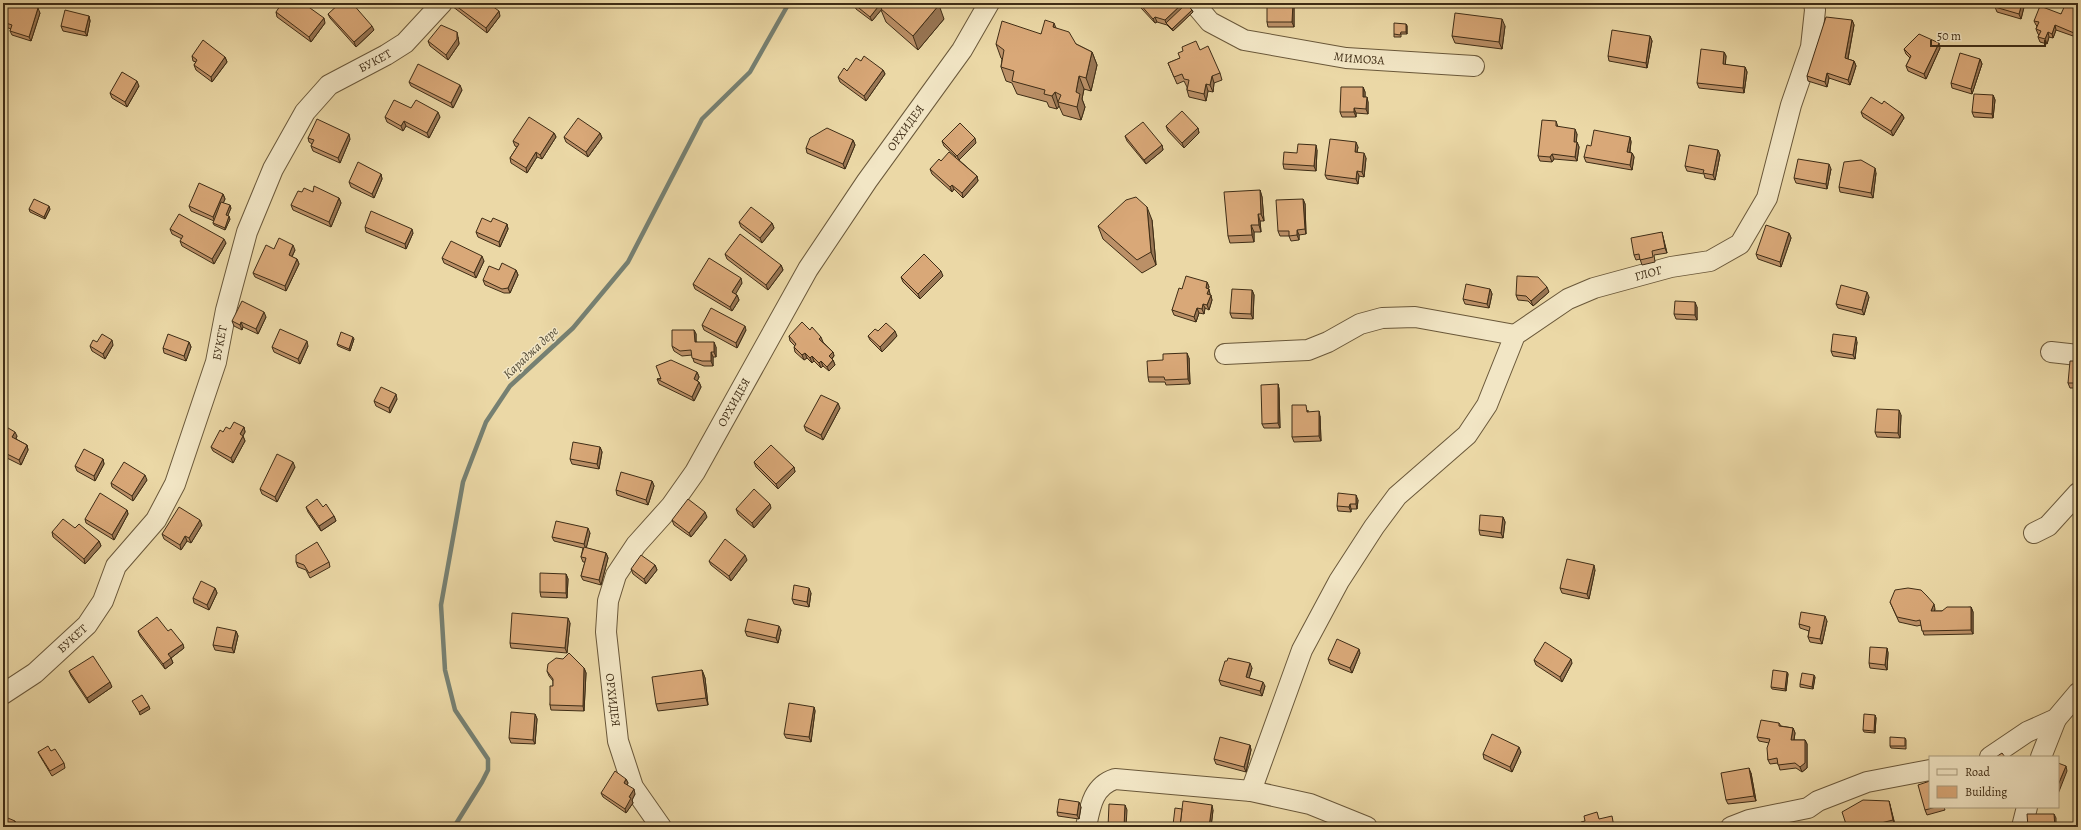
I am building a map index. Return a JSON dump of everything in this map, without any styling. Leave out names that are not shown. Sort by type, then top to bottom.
[{"type":"street","name":"БУКЕТ","points":[[3,694],[35,673],[87,625],[103,601],[116,566],[156,520],[175,484],[216,362],[226,310],[247,232],[273,169],[305,112],[329,85],[386,55],[405,43],[442,3]]},
{"type":"street","name":"ОРХИДЕЯ","points":[[661,827],[634,787],[618,741],[606,632],[608,601],[616,575],[636,545],[671,506],[696,472],[808,269],[867,181],[962,50],[988,3]]},
{"type":"street","name":"МИМОЗА","points":[[1194,3],[1210,22],[1244,40],[1346,58],[1474,66]]},
{"type":"street","name":"ГЛОГ","points":[[1515,335],[1568,299],[1594,288],[1671,266],[1710,261],[1740,244],[1767,198],[1791,105],[1811,47],[1815,10],[1814,3]]},
{"type":"street","points":[[1225,354],[1308,350],[1328,342],[1360,324],[1382,318],[1415,317],[1515,335],[1487,405],[1467,435],[1397,496],[1374,526],[1339,581],[1302,650],[1251,791]]},
{"type":"street","points":[[2051,352],[2078,355]]},
{"type":"street","points":[[2034,533],[2048,526],[2078,493]]},
{"type":"street","points":[[2041,756],[2056,719],[2078,693]]},
{"type":"street","points":[[1991,756],[2027,732],[2056,719]]},
{"type":"street","points":[[1731,827],[1749,820],[1808,808],[1818,801],[1867,782],[1929,770]]},
{"type":"street","points":[[1086,827],[1091,806],[1099,787],[1105,782],[1115,779],[1251,791],[1310,804],[1367,827]]},
{"type":"street","points":[[2022,827],[2027,808]]},
{"type":"building","points":[[3,3],[21,3],[38,8],[29,37],[10,31],[12,25],[3,22]]},
{"type":"building","points":[[282,3],[303,3],[324,18],[309,37],[276,12]]},
{"type":"building","points":[[340,3],[352,3],[372,26],[354,42],[328,14]]},
{"type":"building","points":[[452,3],[488,3],[499,11],[486,28]]},
{"type":"building","points":[[881,3],[870,17],[854,4]]},
{"type":"building","points":[[886,3],[937,3],[939,5],[913,36],[881,9]]},
{"type":"building","points":[[1139,3],[1183,3],[1165,20],[1155,17],[1153,19]]},
{"type":"building","points":[[1276,3],[1293,3],[1292,22],[1267,22],[1267,7],[1276,7]]},
{"type":"building","points":[[1996,3],[2022,3],[2019,14],[1995,7]]},
{"type":"building","points":[[2066,3],[2076,7],[2074,12],[2078,13],[2078,23],[2074,33],[2055,25],[2052,34],[2048,32],[2045,39],[2038,37],[2041,31],[2036,29],[2039,22],[2034,21],[2040,6],[2061,14]]},
{"type":"building","points":[[1186,4],[1192,10],[1172,29],[1166,23]]},
{"type":"building","points":[[65,10],[89,16],[85,32],[61,26]]},
{"type":"building","points":[[1455,13],[1502,19],[1499,42],[1452,36]]},
{"type":"building","points":[[1826,17],[1852,20],[1845,58],[1854,61],[1848,80],[1827,73],[1825,82],[1807,76]]},
{"type":"building","points":[[1045,20],[1054,23],[1053,27],[1069,32],[1076,44],[1092,52],[1086,78],[1079,76],[1076,92],[1080,94],[1077,107],[1058,102],[1061,95],[1055,92],[1052,96],[1044,94],[1045,90],[1012,81],[1014,71],[1001,67],[1004,50],[996,44],[1002,21],[1041,34]]},
{"type":"building","points":[[1394,23],[1406,24],[1406,32],[1401,32],[1400,35],[1394,34]]},
{"type":"building","points":[[441,25],[457,32],[457,39],[446,55],[428,41]]},
{"type":"building","points":[[1612,30],[1650,36],[1646,63],[1608,56]]},
{"type":"building","points":[[1919,34],[1939,43],[1924,74],[1906,66],[1911,56],[1904,49]]},
{"type":"building","points":[[203,40],[225,57],[211,77],[194,65],[197,60],[192,56]]},
{"type":"building","points":[[1196,41],[1200,50],[1208,46],[1220,73],[1212,76],[1210,85],[1206,84],[1204,94],[1187,90],[1189,80],[1184,79],[1182,74],[1174,77],[1168,63],[1180,58],[1178,53],[1183,51],[1182,47]]},
{"type":"building","points":[[1701,49],[1724,52],[1723,64],[1745,67],[1743,88],[1697,83]]},
{"type":"building","points":[[1960,53],[1980,59],[1971,89],[1951,83]]},
{"type":"building","points":[[864,56],[883,70],[864,96],[838,77],[844,68],[847,71],[856,58],[861,61]]},
{"type":"building","points":[[418,64],[460,85],[451,103],[409,82]]},
{"type":"building","points":[[122,72],[137,81],[125,102],[110,93]]},
{"type":"building","points":[[1341,87],[1363,87],[1363,97],[1367,97],[1366,109],[1354,108],[1354,112],[1340,112]]},
{"type":"building","points":[[1974,94],[1993,95],[1992,114],[1972,112]]},
{"type":"building","points":[[1871,97],[1882,104],[1884,101],[1902,114],[1891,131],[1861,112]]},
{"type":"building","points":[[394,100],[411,108],[416,100],[438,112],[427,133],[404,121],[401,126],[385,117]]},
{"type":"building","points":[[1182,111],[1198,128],[1182,143],[1166,126]]},
{"type":"building","points":[[529,117],[554,133],[540,155],[536,152],[526,168],[510,158],[519,144],[513,141]]},
{"type":"building","points":[[578,118],[600,133],[586,152],[564,137]]},
{"type":"building","points":[[317,119],[349,134],[338,158],[311,146],[314,140],[308,138]]},
{"type":"building","points":[[1542,120],[1556,121],[1556,126],[1575,129],[1574,142],[1577,142],[1575,157],[1552,154],[1550,157],[1538,156]]},
{"type":"building","points":[[1143,122],[1162,145],[1144,160],[1125,136]]},
{"type":"building","points":[[960,123],[975,138],[957,156],[942,141]]},
{"type":"building","points":[[827,128],[853,140],[843,164],[806,148],[810,138]]},
{"type":"building","points":[[1594,130],[1630,137],[1627,152],[1632,153],[1630,165],[1584,157],[1587,145],[1591,146]]},
{"type":"building","points":[[1330,139],[1356,142],[1355,152],[1364,153],[1362,172],[1357,171],[1356,179],[1325,175]]},
{"type":"building","points":[[1298,144],[1316,145],[1314,166],[1283,164],[1284,152],[1297,153]]},
{"type":"building","points":[[1689,145],[1718,150],[1713,175],[1703,173],[1704,170],[1685,166]]},
{"type":"building","points":[[949,152],[977,176],[962,193],[952,185],[950,187],[930,169],[939,159],[941,161]]},
{"type":"building","points":[[1798,159],[1829,164],[1826,184],[1794,178]]},
{"type":"building","points":[[1861,160],[1875,168],[1871,193],[1839,187],[1844,162]]},
{"type":"building","points":[[358,162],[381,174],[372,194],[349,182]]},
{"type":"building","points":[[199,183],[223,194],[213,217],[189,206]]},
{"type":"building","points":[[314,186],[339,198],[329,222],[291,205],[298,191],[302,192],[304,188],[313,192]]},
{"type":"building","points":[[1260,190],[1261,214],[1258,214],[1259,225],[1251,225],[1252,235],[1228,236],[1224,192]]},
{"type":"building","points":[[1136,197],[1147,207],[1151,252],[1137,260],[1098,226],[1126,200]]},
{"type":"building","points":[[34,199],[49,206],[44,217],[29,209]]},
{"type":"building","points":[[1303,199],[1305,229],[1297,230],[1297,235],[1289,236],[1289,231],[1278,231],[1276,200]]},
{"type":"building","points":[[221,202],[230,205],[226,215],[229,216],[225,228],[213,223]]},
{"type":"building","points":[[751,207],[772,223],[760,238],[739,222]]},
{"type":"building","points":[[371,211],[412,229],[405,244],[365,227]]},
{"type":"building","points":[[179,214],[224,239],[212,259],[180,241],[183,236],[170,229]]},
{"type":"building","points":[[482,218],[491,222],[493,218],[507,224],[499,242],[476,232]]},
{"type":"building","points":[[1766,225],[1789,233],[1780,262],[1756,254]]},
{"type":"building","points":[[1662,232],[1665,248],[1652,251],[1653,257],[1640,260],[1639,254],[1634,255],[1631,238]]},
{"type":"building","points":[[740,234],[781,265],[766,285],[725,254]]},
{"type":"building","points":[[279,238],[293,245],[289,255],[297,259],[285,286],[253,273],[266,245],[274,249]]},
{"type":"building","points":[[451,241],[482,256],[474,273],[442,258]]},
{"type":"building","points":[[924,254],[941,271],[918,294],[901,277]]},
{"type":"building","points":[[709,258],[741,278],[732,292],[737,295],[730,307],[693,284]]},
{"type":"building","points":[[502,263],[516,270],[508,288],[502,289],[483,280],[489,266],[499,270]]},
{"type":"building","points":[[1186,276],[1207,282],[1206,288],[1209,289],[1207,294],[1211,295],[1207,305],[1203,304],[1202,309],[1197,308],[1194,317],[1172,310],[1179,288],[1182,289]]},
{"type":"building","points":[[1517,276],[1538,277],[1547,287],[1531,301],[1526,296],[1516,295]]},
{"type":"building","points":[[1466,284],[1490,289],[1487,304],[1463,299]]},
{"type":"building","points":[[1841,285],[1867,292],[1862,310],[1836,304]]},
{"type":"building","points":[[1232,289],[1252,290],[1251,314],[1230,313]]},
{"type":"building","points":[[242,301],[264,312],[256,329],[241,322],[240,325],[232,321]]},
{"type":"building","points":[[1675,301],[1695,302],[1695,315],[1674,314]]},
{"type":"building","points":[[711,308],[745,326],[736,343],[702,325]]},
{"type":"building","points":[[802,322],[810,330],[812,327],[821,337],[819,339],[833,352],[829,356],[833,360],[827,367],[821,361],[819,363],[812,356],[810,358],[805,353],[802,355],[794,347],[796,344],[789,336]]},
{"type":"building","points":[[886,323],[895,331],[880,347],[868,336],[875,329],[878,331]]},
{"type":"building","points":[[280,329],[307,341],[298,359],[272,347]]},
{"type":"building","points":[[672,330],[694,330],[695,342],[714,342],[714,352],[711,352],[711,361],[702,361],[692,358],[691,350],[680,351],[672,346]]},
{"type":"building","points":[[341,332],[353,337],[349,349],[337,344]]},
{"type":"building","points":[[102,334],[112,340],[103,354],[90,346],[93,340],[97,342]]},
{"type":"building","points":[[168,334],[189,342],[184,356],[163,348]]},
{"type":"building","points":[[1833,334],[1856,337],[1853,355],[1831,351]]},
{"type":"building","points":[[1187,353],[1188,379],[1165,380],[1164,377],[1148,377],[1147,361],[1163,360],[1163,354]]},
{"type":"building","points":[[671,360],[697,372],[694,379],[699,382],[692,397],[657,379],[661,379],[656,366]]},
{"type":"building","points":[[2070,361],[2078,361],[2078,383],[2068,383]]},
{"type":"building","points":[[1278,384],[1278,423],[1262,424],[1261,385]]},
{"type":"building","points":[[381,387],[396,394],[389,408],[374,401]]},
{"type":"building","points":[[821,395],[838,403],[821,435],[804,426]]},
{"type":"building","points":[[1292,405],[1306,405],[1307,412],[1319,411],[1319,436],[1292,437]]},
{"type":"building","points":[[2075,408],[2078,409],[2078,429],[2074,429]]},
{"type":"building","points":[[1877,409],[1899,410],[1898,433],[1875,432]]},
{"type":"building","points":[[234,422],[244,427],[240,434],[243,436],[231,458],[211,447],[220,430],[223,432],[226,427],[230,429]]},
{"type":"building","points":[[3,425],[15,432],[12,437],[27,445],[19,460],[3,452]]},
{"type":"building","points":[[573,442],[600,447],[597,464],[570,459]]},
{"type":"building","points":[[771,445],[794,467],[776,484],[754,462]]},
{"type":"building","points":[[84,449],[103,459],[94,476],[75,466]]},
{"type":"building","points":[[277,454],[293,462],[275,497],[260,489]]},
{"type":"building","points":[[124,462],[145,475],[132,496],[111,483]]},
{"type":"building","points":[[621,472],[652,481],[646,500],[616,490]]},
{"type":"building","points":[[754,489],[770,504],[752,523],[736,509]]},
{"type":"building","points":[[100,493],[127,510],[112,535],[85,519]]},
{"type":"building","points":[[1338,493],[1356,495],[1356,504],[1350,504],[1349,507],[1337,506]]},
{"type":"building","points":[[317,499],[323,507],[326,504],[334,516],[319,526],[306,507]]},
{"type":"building","points":[[688,499],[705,512],[689,533],[672,520]]},
{"type":"building","points":[[179,507],[200,520],[189,538],[185,536],[180,545],[162,534]]},
{"type":"building","points":[[1480,515],[1503,517],[1501,533],[1479,530]]},
{"type":"building","points":[[63,519],[75,528],[79,524],[99,541],[84,559],[52,532]]},
{"type":"building","points":[[556,521],[588,528],[584,544],[552,537]]},
{"type":"building","points":[[725,539],[745,555],[729,576],[709,561]]},
{"type":"building","points":[[317,542],[329,562],[309,573],[304,565],[296,562],[296,555]]},
{"type":"building","points":[[584,547],[606,553],[599,580],[581,576],[586,558],[581,557]]},
{"type":"building","points":[[641,555],[655,565],[644,579],[631,569]]},
{"type":"building","points":[[1567,559],[1594,565],[1587,594],[1560,588]]},
{"type":"building","points":[[540,573],[566,574],[566,593],[540,592]]},
{"type":"building","points":[[201,581],[215,588],[207,605],[193,598]]},
{"type":"building","points":[[794,585],[809,588],[807,602],[792,599]]},
{"type":"building","points":[[1908,588],[1921,590],[1927,596],[1934,604],[1931,611],[1942,611],[1947,607],[1971,607],[1971,630],[1922,631],[1920,620],[1916,621],[1897,617],[1890,602],[1895,590]]},
{"type":"building","points":[[1801,612],[1825,616],[1820,639],[1808,637],[1810,627],[1799,624]]},
{"type":"building","points":[[512,613],[568,618],[565,648],[510,643]]},
{"type":"building","points":[[157,617],[168,631],[171,629],[183,644],[168,654],[171,658],[163,664],[138,631]]},
{"type":"building","points":[[748,619],[779,626],[776,638],[745,631]]},
{"type":"building","points":[[217,627],[236,631],[232,648],[213,645]]},
{"type":"building","points":[[1337,639],[1359,649],[1350,668],[1328,659]]},
{"type":"building","points":[[1545,642],[1571,659],[1560,677],[1534,660]]},
{"type":"building","points":[[1870,647],[1887,648],[1885,665],[1869,663]]},
{"type":"building","points":[[569,653],[584,668],[583,706],[550,705],[550,686],[553,686],[553,679],[547,671],[548,664],[556,658],[563,659]]},
{"type":"building","points":[[93,656],[110,682],[87,698],[69,671]]},
{"type":"building","points":[[1228,658],[1250,663],[1246,677],[1263,682],[1260,691],[1219,680],[1225,661],[1227,661]]},
{"type":"building","points":[[702,670],[706,698],[656,704],[652,677]]},
{"type":"building","points":[[1773,670],[1787,672],[1785,689],[1771,687]]},
{"type":"building","points":[[1802,673],[1814,675],[1812,687],[1800,684]]},
{"type":"building","points":[[142,695],[149,706],[139,712],[132,701]]},
{"type":"building","points":[[789,703],[814,707],[809,737],[784,734]]},
{"type":"building","points":[[511,712],[535,714],[533,740],[509,738]]},
{"type":"building","points":[[1864,714],[1875,715],[1874,731],[1863,730]]},
{"type":"building","points":[[1761,720],[1779,723],[1779,726],[1793,728],[1791,740],[1805,740],[1805,763],[1800,767],[1795,763],[1778,765],[1777,758],[1768,760],[1767,748],[1770,739],[1757,737]]},
{"type":"building","points":[[1492,734],[1519,747],[1510,767],[1483,754]]},
{"type":"building","points":[[1220,737],[1250,745],[1244,767],[1214,759]]},
{"type":"building","points":[[1890,737],[1905,738],[1905,746],[1890,746]]},
{"type":"building","points":[[48,746],[51,751],[55,749],[64,763],[50,771],[38,752]]},
{"type":"building","points":[[2002,753],[2004,756],[1998,756]]},
{"type":"building","points":[[2059,763],[2066,766],[2059,783]]},
{"type":"building","points":[[1749,768],[1754,796],[1726,800],[1721,773]]},
{"type":"building","points":[[615,771],[626,779],[624,783],[634,789],[629,797],[631,798],[625,809],[601,793]]},
{"type":"building","points":[[1929,781],[1929,808],[1932,808],[1925,810],[1918,785]]},
{"type":"building","points":[[1059,799],[1079,802],[1077,815],[1057,812]]},
{"type":"building","points":[[1863,800],[1889,801],[1893,820],[1865,827],[1847,827],[1842,812]]},
{"type":"building","points":[[1183,801],[1212,805],[1209,827],[1180,826]]},
{"type":"building","points":[[1109,804],[1125,805],[1124,827],[1108,827]]},
{"type":"building","points":[[1175,808],[1182,809],[1180,826],[1173,825]]},
{"type":"building","points":[[1597,812],[1599,819],[1612,816],[1614,827],[1582,827],[1581,822],[1585,821],[1584,816]]},
{"type":"building","points":[[2027,814],[2054,814],[2055,827],[2028,827]]},
{"type":"building","points":[[3,816],[15,821],[12,827],[3,827]]},
{"type":"waterway","name":"Караджа дере","points":[[454,827],[482,782],[488,770],[488,759],[455,710],[445,670],[441,605],[463,482],[486,422],[510,386],[573,328],[628,262],[702,119],[750,72],[789,3]]}]
